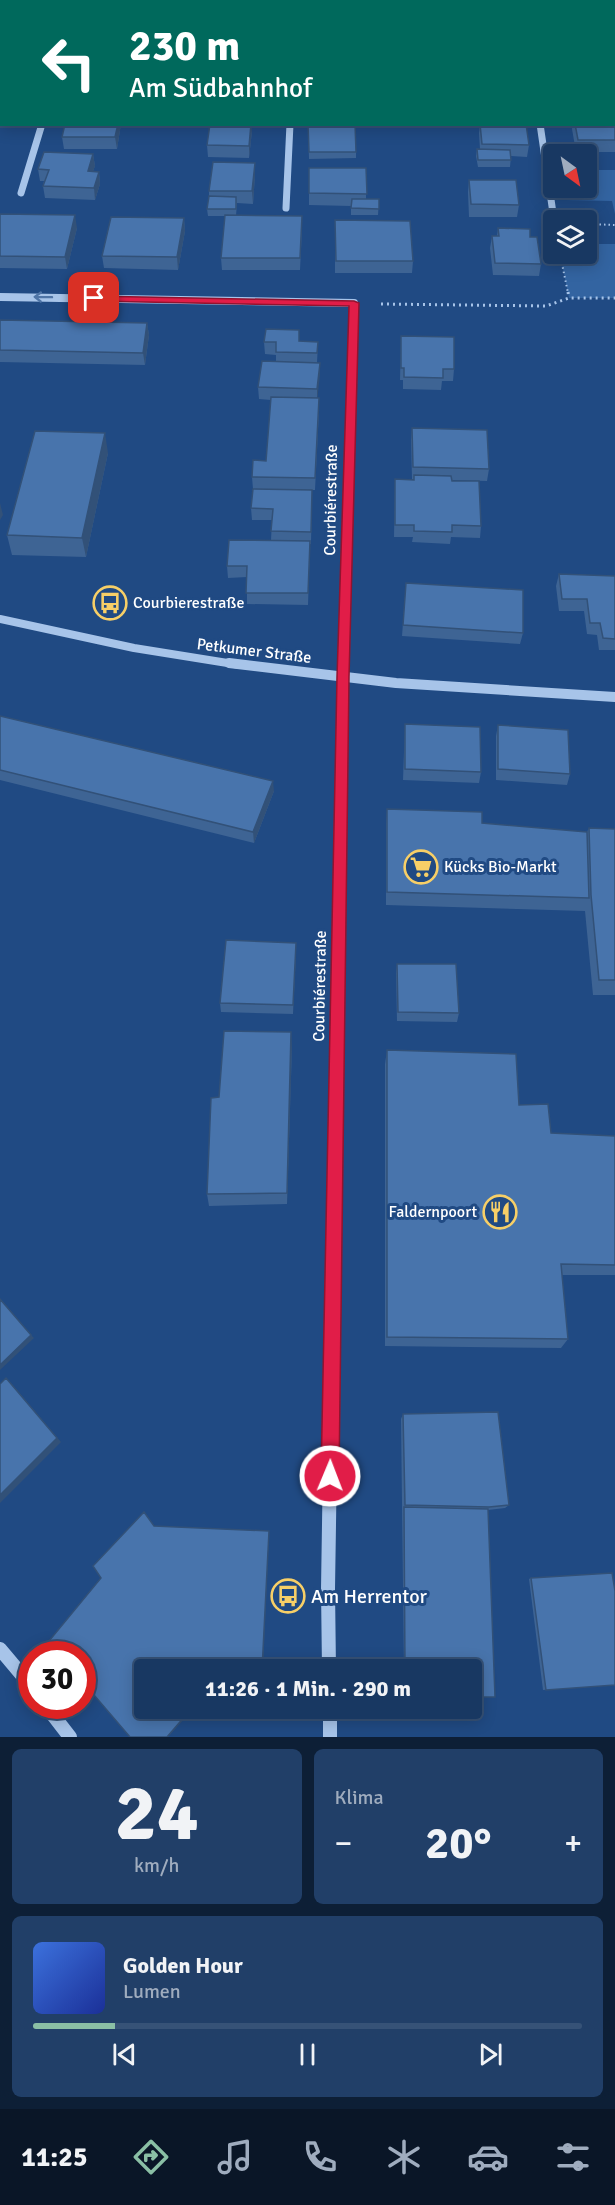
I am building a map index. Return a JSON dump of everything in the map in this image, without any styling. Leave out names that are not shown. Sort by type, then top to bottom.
[{"type":"street","points":[[21,193],[41,126]]},
{"type":"street","points":[[286,208],[290,126]]},
{"type":"street","points":[[540,126],[553,210]]},
{"type":"street","points":[[0,297],[354,303]]},
{"type":"street","name":"Courbiérestraße","points":[[329,1659],[328,1589],[343,677],[354,303]]},
{"type":"street","name":"Petkumer Straße","points":[[0,619],[177,656],[343,677],[459,688],[615,697]]},
{"type":"street","points":[[0,1649],[18,1670]]},
{"type":"street","points":[[56,1719],[69,1737]]},
{"type":"street","points":[[330,1719],[330,1737]]},
{"type":"path","points":[[597,224],[615,225]]},
{"type":"path","points":[[562,264],[569,298]]},
{"type":"path","points":[[354,303],[546,306],[569,298],[615,297]]},
{"type":"shaded area","points":[[597,170],[615,170],[615,214],[612,201],[565,200],[565,198],[597,198]]},
{"type":"shaded area","points":[[597,244],[615,244],[615,298],[569,298],[562,264],[597,264]]},
{"type":"building","points":[[65,126],[118,126],[115,137],[62,137]]},
{"type":"building","points":[[210,126],[251,126],[249,146],[207,145]]},
{"type":"building","points":[[308,126],[355,126],[356,152],[309,152]]},
{"type":"building","points":[[480,126],[526,126],[529,145],[482,144]]},
{"type":"building","points":[[575,126],[615,126],[615,140],[578,140]]},
{"type":"building","points":[[477,149],[510,150],[511,160],[478,160]]},
{"type":"building","points":[[44,152],[93,154],[88,171],[99,172],[94,188],[43,186],[49,170],[38,169]]},
{"type":"building","points":[[213,162],[255,163],[252,191],[209,191]]},
{"type":"building","points":[[309,168],[366,168],[367,194],[309,193]]},
{"type":"building","points":[[469,180],[516,180],[519,205],[471,204]]},
{"type":"building","points":[[209,196],[236,197],[236,209],[207,209]]},
{"type":"building","points":[[352,199],[379,199],[379,209],[351,208]]},
{"type":"building","points":[[0,214],[75,215],[65,257],[0,256]]},
{"type":"building","points":[[225,215],[302,216],[300,258],[221,258]]},
{"type":"building","points":[[111,217],[184,218],[177,257],[102,256]]},
{"type":"building","points":[[335,220],[410,221],[413,261],[336,261]]},
{"type":"building","points":[[498,228],[530,229],[530,237],[537,237],[541,264],[495,263],[492,236],[499,236]]},
{"type":"building","points":[[0,320],[147,323],[143,353],[0,350]]},
{"type":"building","points":[[266,329],[299,330],[299,341],[318,342],[317,353],[276,352],[276,342],[264,342]]},
{"type":"building","points":[[401,336],[454,337],[454,369],[443,369],[443,378],[404,377],[404,368],[401,368]]},
{"type":"building","points":[[262,361],[320,363],[317,389],[258,387]]},
{"type":"building","points":[[271,397],[319,398],[315,478],[252,477],[253,460],[266,461]]},
{"type":"building","points":[[412,428],[487,430],[489,469],[413,467]]},
{"type":"building","points":[[35,431],[105,433],[82,538],[7,535]]},
{"type":"building","points":[[414,475],[451,476],[452,481],[479,481],[481,526],[452,525],[452,532],[414,531],[414,525],[395,525],[395,479],[414,480]]},
{"type":"building","points":[[253,489],[312,490],[311,532],[271,531],[273,509],[251,508]]},
{"type":"building","points":[[229,540],[310,541],[308,593],[246,593],[247,566],[227,566]]},
{"type":"building","points":[[559,574],[615,576],[615,639],[603,638],[600,623],[590,623],[587,599],[562,599]]},
{"type":"building","points":[[406,583],[523,590],[523,633],[403,625]]},
{"type":"building","points":[[0,716],[273,781],[253,832],[0,770]]},
{"type":"building","points":[[405,724],[480,727],[481,772],[405,769]]},
{"type":"building","points":[[498,725],[568,730],[570,774],[498,769]]},
{"type":"building","points":[[387,809],[482,812],[482,823],[587,832],[589,898],[387,892]]},
{"type":"building","points":[[589,828],[615,829],[615,980],[599,980],[591,895]]},
{"type":"building","points":[[226,940],[296,943],[293,1005],[220,1003]]},
{"type":"building","points":[[397,964],[456,964],[459,1013],[398,1012]]},
{"type":"building","points":[[224,1031],[291,1032],[287,1193],[207,1194],[211,1098],[219,1097]]},
{"type":"building","name":"Faldernpoort","points":[[387,1050],[516,1054],[519,1105],[548,1104],[551,1133],[615,1136],[615,1265],[561,1264],[568,1339],[387,1337]]},
{"type":"building","points":[[0,1299],[31,1335],[0,1365]]},
{"type":"building","points":[[6,1378],[57,1438],[0,1495],[0,1384]]},
{"type":"building","points":[[498,1412],[509,1505],[489,1507],[405,1505],[403,1414]]},
{"type":"building","points":[[404,1507],[488,1509],[495,1697],[482,1697],[482,1659],[405,1659]]},
{"type":"building","points":[[144,1512],[154,1526],[269,1531],[263,1659],[134,1659],[134,1719],[183,1719],[167,1737],[130,1737],[96,1697],[96,1641],[49,1641],[101,1578],[93,1566]]},
{"type":"building","points":[[612,1573],[615,1591],[615,1685],[546,1690],[531,1578]]},
{"type":"place","name":"Courbierestraße","points":[[110,603]]},
{"type":"place","name":"Kücks Bio-Markt","points":[[421,867]]},
{"type":"place","name":"Faldernpoort","points":[[500,1212]]},
{"type":"place","name":"Am Herrentor","points":[[288,1596]]},
{"type":"route","points":[[94,298],[354,303],[343,677],[330,1476]]}]
